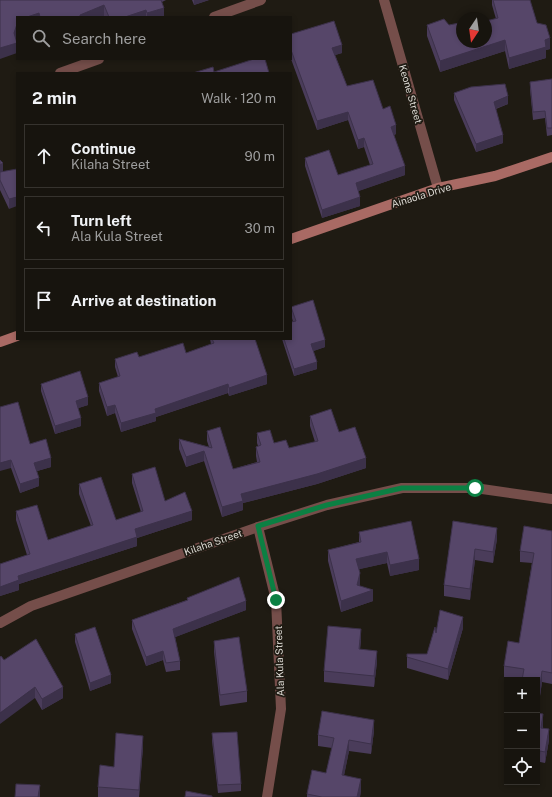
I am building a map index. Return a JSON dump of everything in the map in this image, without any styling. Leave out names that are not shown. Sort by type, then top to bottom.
[{"type":"street","points":[[217,16],[261,0]]},
{"type":"street","name":"Keone Street","points":[[384,0],[438,188]]},
{"type":"street","points":[[63,72],[96,60]]},
{"type":"street","name":"Ainaola Drive","points":[[292,239],[438,188],[495,176],[552,157]]},
{"type":"street","points":[[0,342],[16,336]]},
{"type":"street","name":"Kilaha Street","points":[[0,623],[31,606],[258,526],[327,505],[402,488],[475,488],[552,500]]},
{"type":"street","name":"Ala Kula Street","points":[[258,526],[276,600],[281,709],[267,797]]},
{"type":"building","points":[[0,0],[161,0],[164,8],[147,13],[146,10],[128,16],[109,16],[104,5],[80,16],[40,16],[39,13],[30,16],[16,16],[16,27],[14,33],[16,43],[0,48]]},
{"type":"building","points":[[493,0],[530,0],[537,23],[546,25],[550,38],[545,40],[546,47],[509,58],[505,40],[492,44],[492,20],[498,18]]},
{"type":"building","points":[[444,19],[449,25],[456,24],[456,48],[480,48],[440,61],[427,25]]},
{"type":"building","points":[[334,21],[342,45],[332,48],[347,86],[373,80],[383,109],[390,106],[396,125],[391,127],[405,166],[356,183],[360,197],[322,210],[305,158],[329,150],[338,175],[373,164],[364,138],[358,140],[348,112],[317,121],[292,53],[292,34]]},
{"type":"building","points":[[251,60],[265,60],[269,72],[214,72]]},
{"type":"building","points":[[213,67],[214,72],[196,72]]},
{"type":"building","points":[[552,79],[552,128],[547,128],[545,111],[533,112],[530,82]]},
{"type":"building","points":[[505,84],[508,96],[494,102],[503,135],[476,144],[454,93],[471,87]]},
{"type":"building","points":[[16,169],[16,197],[9,199],[0,180],[0,172]]},
{"type":"building","points":[[313,300],[325,340],[311,344],[317,362],[294,369],[284,340],[292,340],[292,322],[296,321],[292,307]]},
{"type":"building","points":[[212,340],[255,340],[267,375],[229,388],[228,384],[155,409],[156,413],[121,423],[115,405],[107,407],[99,383],[120,376],[115,359],[137,352],[139,357],[183,343],[186,353],[214,343]]},
{"type":"building","points":[[80,371],[88,397],[76,401],[81,418],[55,426],[41,384]]},
{"type":"building","points":[[18,402],[30,444],[46,439],[51,458],[34,463],[39,478],[20,484],[11,460],[0,463],[0,407]]},
{"type":"building","points":[[331,409],[339,432],[355,427],[366,458],[317,474],[241,494],[243,501],[222,507],[204,451],[186,457],[179,439],[212,448],[207,431],[220,427],[233,469],[260,462],[256,447],[261,445],[257,433],[270,430],[274,443],[286,440],[289,448],[318,441],[310,416]]},
{"type":"building","points":[[155,467],[165,501],[185,492],[192,511],[135,529],[137,537],[18,576],[19,580],[0,587],[0,564],[30,554],[16,511],[37,505],[48,540],[93,525],[79,484],[101,477],[116,520],[143,511],[132,474]]},
{"type":"building","points":[[411,521],[419,559],[390,565],[387,552],[356,559],[360,573],[357,585],[373,590],[341,601],[328,550],[361,542],[359,532]]},
{"type":"building","points":[[453,521],[497,528],[493,552],[475,549],[470,589],[444,585]]},
{"type":"building","points":[[524,526],[552,531],[552,673],[542,671],[540,685],[540,677],[523,677],[524,669],[504,666],[508,641],[519,643],[534,553],[520,551]]},
{"type":"building","points":[[239,577],[246,601],[173,629],[180,661],[166,663],[163,651],[146,657],[132,620],[188,600],[187,598]]},
{"type":"building","points":[[440,610],[463,617],[448,669],[407,657],[407,654],[427,654],[435,627],[436,633]]},
{"type":"building","points":[[328,626],[361,629],[359,649],[377,651],[374,676],[324,671]]},
{"type":"building","points":[[95,627],[111,675],[90,683],[75,634]]},
{"type":"building","points":[[239,637],[247,691],[220,695],[214,641]]},
{"type":"building","points":[[36,639],[63,687],[42,699],[35,687],[0,713],[0,657],[1,656],[4,660]]},
{"type":"building","points":[[322,711],[374,720],[371,744],[349,740],[342,775],[361,779],[357,797],[322,797],[307,794],[312,770],[326,773],[334,738],[318,735]]},
{"type":"building","points":[[540,714],[543,714],[541,728],[549,729],[545,752],[540,751]]},
{"type":"building","points":[[237,732],[241,784],[218,785],[212,733]]},
{"type":"building","points":[[116,733],[143,736],[139,790],[98,787],[100,765],[114,767]]},
{"type":"building","points":[[16,784],[40,785],[38,797],[15,797]]},
{"type":"building","points":[[186,791],[212,796],[212,797],[185,797]]},
{"type":"route","points":[[276,600],[258,526],[327,505],[402,488],[475,488]]}]
